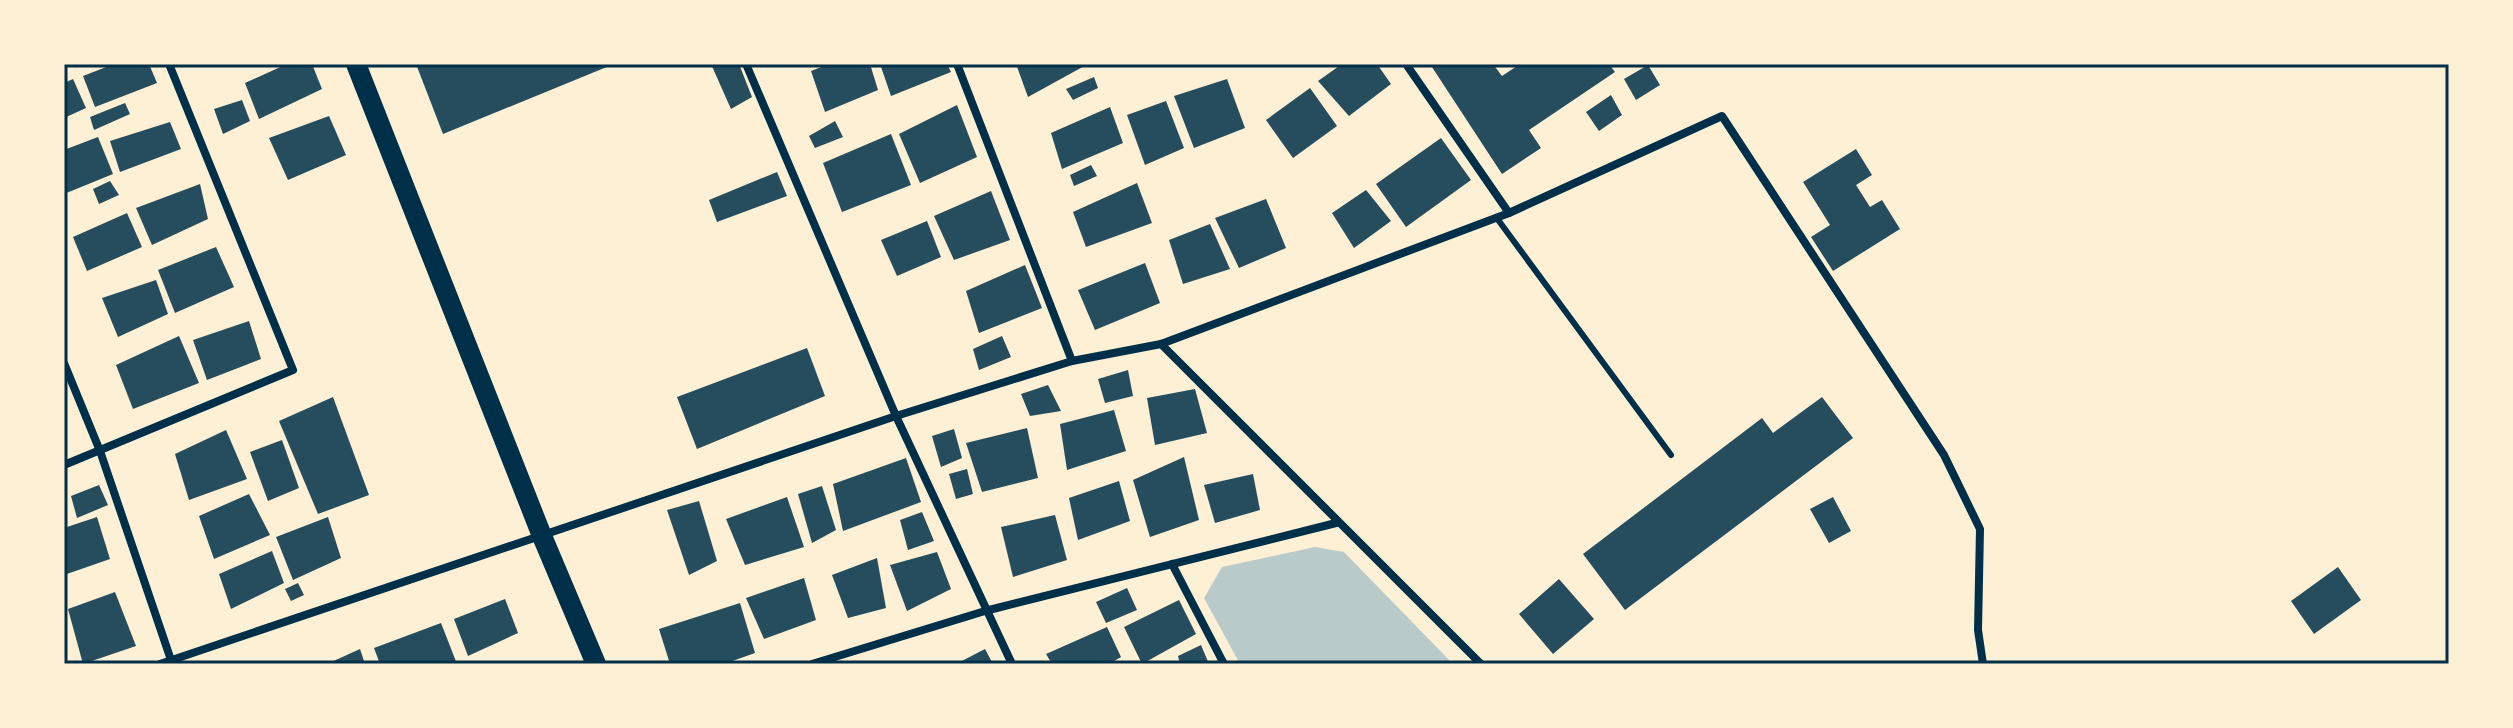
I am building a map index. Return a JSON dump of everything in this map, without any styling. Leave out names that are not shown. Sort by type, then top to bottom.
[{"type":"main road","points":[[356,64],[542,536],[596,664]]},
{"type":"street","points":[[64,465],[293,370],[169,64]]},
{"type":"street","points":[[746,64],[896,416],[1012,664]]},
{"type":"street","points":[[957,64],[1072,361]]},
{"type":"street","points":[[1406,64],[1509,213]]},
{"type":"street","points":[[160,664],[896,416],[1072,361],[1161,344],[1509,213],[1722,116],[1944,455],[1980,529],[1978,630],[1983,664]]},
{"type":"street","points":[[1161,344],[1336,523],[1481,664]]},
{"type":"street","points":[[64,363],[100,451],[171,662]]},
{"type":"street","points":[[812,664],[985,611],[1336,523]]},
{"type":"street","points":[[1172,564],[1224,664]]},
{"type":"lane","points":[[1496,217],[1671,455]]},
{"type":"shaded area","points":[[1315,547],[1344,552],[1453,664],[1240,664],[1204,598],[1222,567]]},
{"type":"building","points":[[114,64],[149,64],[157,83],[95,107],[83,76]]},
{"type":"building","points":[[287,64],[312,64],[322,89],[259,119],[245,83]]},
{"type":"building","points":[[416,64],[614,64],[443,134]]},
{"type":"building","points":[[711,64],[739,64],[752,97],[731,109]]},
{"type":"building","points":[[829,64],[870,64],[878,90],[825,112],[811,71]]},
{"type":"building","points":[[880,64],[947,64],[951,72],[891,96]]},
{"type":"building","points":[[1016,64],[1088,64],[1028,97]]},
{"type":"building","points":[[1342,64],[1377,64],[1391,84],[1349,116],[1318,81]]},
{"type":"building","points":[[1430,64],[1493,64],[1502,76],[1520,64],[1609,64],[1615,72],[1529,130],[1541,148],[1502,174]]},
{"type":"building","points":[[1648,65],[1660,85],[1636,100],[1624,79]]},
{"type":"building","points":[[1094,77],[1098,88],[1073,100],[1066,89]]},
{"type":"building","points":[[73,79],[86,108],[64,118],[64,83]]},
{"type":"building","points":[[1227,79],[1245,128],[1194,148],[1174,96]]},
{"type":"building","points":[[1310,88],[1337,126],[1293,158],[1266,120]]},
{"type":"building","points":[[1611,95],[1622,115],[1599,131],[1586,112]]},
{"type":"building","points":[[242,100],[250,121],[223,134],[214,109]]},
{"type":"building","points":[[1166,101],[1184,148],[1145,165],[1127,115]]},
{"type":"building","points":[[125,103],[130,114],[94,130],[90,117]]},
{"type":"building","points":[[957,105],[977,157],[920,183],[899,134]]},
{"type":"building","points":[[1110,107],[1123,143],[1062,169],[1051,133]]},
{"type":"building","points":[[329,116],[346,155],[288,180],[269,138]]},
{"type":"building","points":[[835,121],[843,137],[815,148],[809,136]]},
{"type":"building","points":[[170,122],[181,149],[120,172],[110,141]]},
{"type":"building","points":[[891,134],[911,185],[842,212],[823,163]]},
{"type":"building","points":[[98,137],[113,174],[64,194],[64,150]]},
{"type":"building","points":[[1441,138],[1471,180],[1406,227],[1376,184]]},
{"type":"building","points":[[1856,149],[1872,175],[1856,185],[1870,207],[1882,200],[1900,229],[1833,271],[1811,237],[1830,225],[1803,182]]},
{"type":"building","points":[[1091,165],[1097,176],[1074,186],[1070,175]]},
{"type":"building","points":[[777,172],[787,196],[717,222],[709,200]]},
{"type":"building","points":[[110,181],[119,195],[99,204],[93,189]]},
{"type":"building","points":[[1137,183],[1152,223],[1086,247],[1073,212]]},
{"type":"building","points":[[200,184],[208,219],[152,245],[136,208]]},
{"type":"building","points":[[1366,190],[1391,221],[1354,248],[1332,213]]},
{"type":"building","points":[[991,191],[1010,240],[954,260],[934,216]]},
{"type":"building","points":[[1266,199],[1286,248],[1239,268],[1215,218]]},
{"type":"building","points":[[127,213],[142,247],[87,271],[73,237]]},
{"type":"building","points":[[927,221],[941,257],[897,276],[881,240]]},
{"type":"building","points":[[1210,224],[1230,269],[1183,284],[1169,240]]},
{"type":"building","points":[[216,247],[234,287],[175,313],[158,270]]},
{"type":"building","points":[[1145,263],[1160,303],[1095,330],[1078,290]]},
{"type":"building","points":[[1025,265],[1042,308],[979,333],[966,291]]},
{"type":"building","points":[[156,280],[168,314],[118,337],[102,298]]},
{"type":"building","points":[[249,321],[261,359],[207,380],[193,340]]},
{"type":"building","points":[[179,336],[199,383],[133,409],[116,365]]},
{"type":"building","points":[[1002,336],[1011,357],[979,370],[973,349]]},
{"type":"building","points":[[807,348],[825,396],[697,449],[677,397]]},
{"type":"building","points":[[1128,370],[1133,396],[1105,403],[1098,379]]},
{"type":"building","points":[[1048,385],[1061,411],[1030,416],[1021,394]]},
{"type":"building","points":[[1195,389],[1207,433],[1155,445],[1147,398]]},
{"type":"building","points":[[333,397],[369,495],[318,514],[279,421]]},
{"type":"building","points":[[1822,397],[1853,438],[1625,610],[1583,554],[1762,418],[1773,433]]},
{"type":"building","points":[[1114,410],[1126,451],[1067,470],[1060,424]]},
{"type":"building","points":[[1027,428],[1038,478],[982,492],[966,443]]},
{"type":"building","points":[[954,429],[962,458],[941,467],[932,436]]},
{"type":"building","points":[[226,430],[247,479],[189,500],[175,454]]},
{"type":"building","points":[[282,440],[299,488],[268,501],[250,452]]},
{"type":"building","points":[[1184,457],[1199,520],[1150,537],[1133,480]]},
{"type":"building","points":[[906,458],[921,502],[843,531],[833,484]]},
{"type":"building","points":[[967,469],[973,494],[956,499],[949,474]]},
{"type":"building","points":[[1253,474],[1260,510],[1215,523],[1204,485]]},
{"type":"building","points":[[1119,481],[1130,521],[1078,540],[1069,498]]},
{"type":"building","points":[[99,485],[108,505],[77,518],[71,496]]},
{"type":"building","points":[[822,486],[836,530],[812,543],[798,494]]},
{"type":"building","points":[[249,494],[270,535],[214,559],[199,516]]},
{"type":"building","points":[[787,497],[804,547],[745,565],[726,519]]},
{"type":"building","points":[[1833,497],[1851,531],[1829,543],[1810,509]]},
{"type":"building","points":[[699,501],[717,561],[689,575],[667,510]]},
{"type":"building","points":[[922,512],[934,541],[908,550],[900,520]]},
{"type":"building","points":[[1055,515],[1067,560],[1013,577],[1001,527]]},
{"type":"building","points":[[97,517],[110,559],[64,575],[64,528]]},
{"type":"building","points":[[328,517],[341,558],[293,580],[276,537]]},
{"type":"building","points":[[272,551],[284,583],[231,609],[219,574]]},
{"type":"building","points":[[937,552],[951,589],[907,611],[890,565]]},
{"type":"building","points":[[877,558],[886,608],[848,618],[832,575]]},
{"type":"building","points":[[2338,567],[2361,600],[2314,634],[2291,601]]},
{"type":"building","points":[[804,578],[816,620],[764,639],[746,598]]},
{"type":"building","points":[[1559,579],[1594,619],[1553,654],[1519,614]]},
{"type":"building","points":[[298,583],[304,595],[291,601],[285,589]]},
{"type":"building","points":[[1127,588],[1137,610],[1106,623],[1096,602]]},
{"type":"building","points":[[115,592],[136,646],[83,664],[68,609]]},
{"type":"building","points":[[505,599],[518,633],[468,656],[454,619]]},
{"type":"building","points":[[1179,600],[1196,634],[1142,664],[1124,627]]},
{"type":"building","points":[[740,603],[755,653],[724,664],[670,664],[659,629]]},
{"type":"building","points":[[441,623],[457,664],[380,664],[374,648]]},
{"type":"building","points":[[1107,627],[1121,657],[1109,664],[1052,664],[1046,654]]},
{"type":"building","points":[[1201,645],[1209,664],[1180,664],[1178,656]]},
{"type":"building","points":[[360,649],[365,664],[327,664]]},
{"type":"building","points":[[985,649],[993,664],[956,664]]}]
